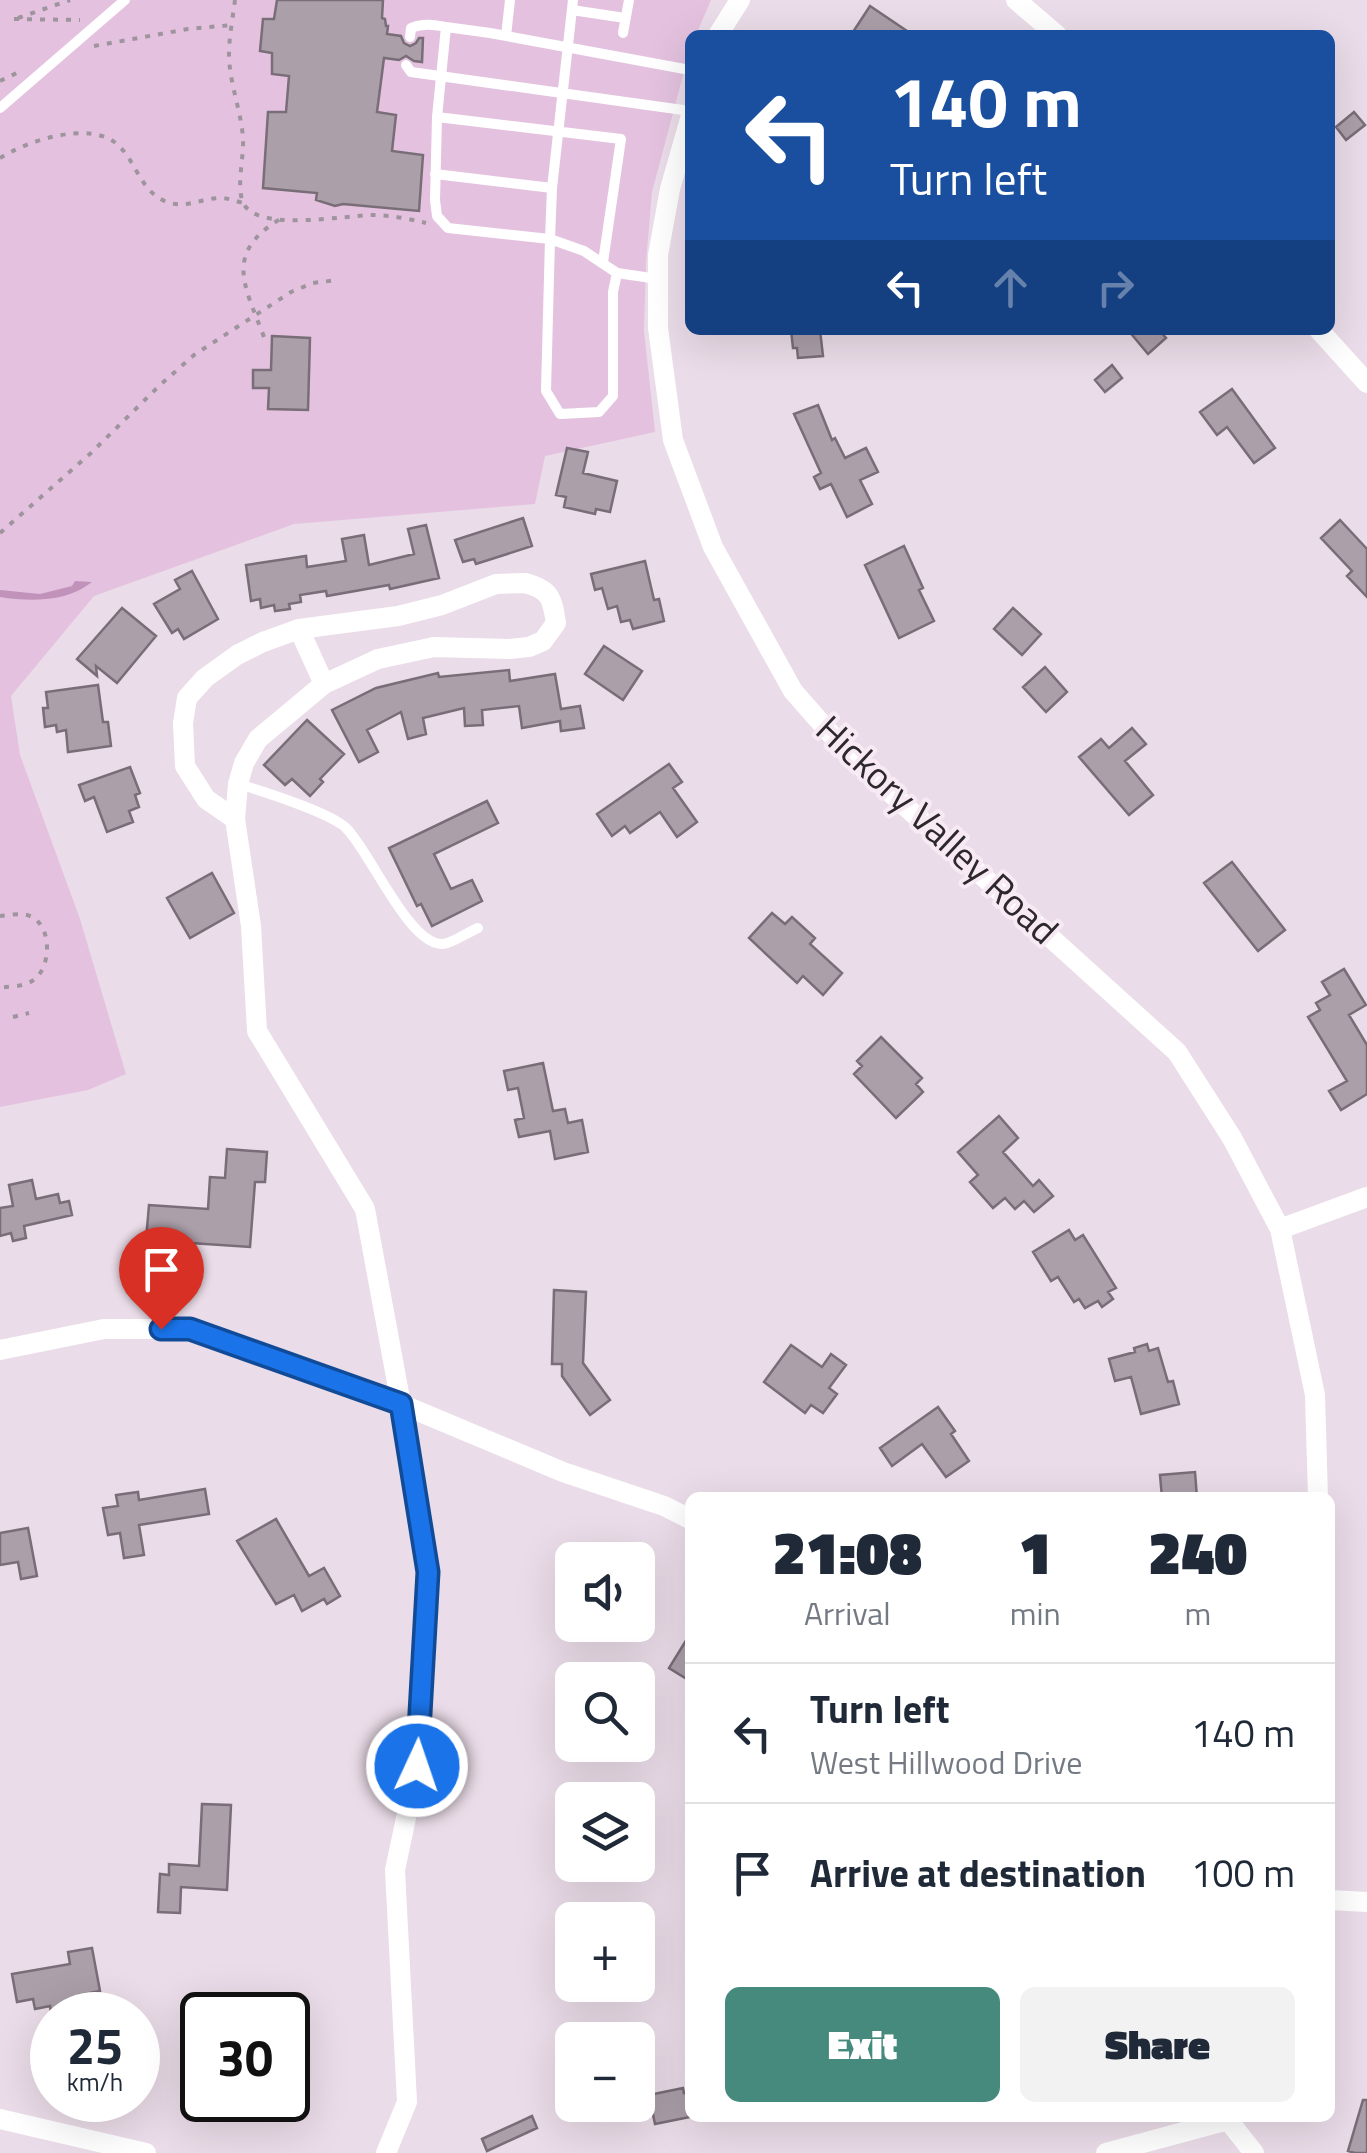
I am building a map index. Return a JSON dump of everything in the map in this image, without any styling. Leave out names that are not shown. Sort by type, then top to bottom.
[{"type":"street","points":[[721,30],[740,0]]},
{"type":"street","points":[[1016,0],[1051,30]]},
{"type":"street","name":"Hickory Valley Road","points":[[685,137],[670,189],[658,255],[658,328],[673,440],[713,547],[792,691],[850,756],[1178,1052],[1232,1138],[1280,1229],[1315,1395],[1318,1492]]},
{"type":"street","points":[[1324,335],[1367,383]]},
{"type":"street","points":[[236,818],[206,800],[185,766],[183,723],[187,698],[205,678],[237,655],[299,629],[398,616],[496,584],[524,583],[542,588],[552,602],[556,623],[543,641],[508,650],[434,647],[378,659],[324,684],[258,739],[244,763],[238,784],[236,818],[251,926],[257,1031],[365,1208],[428,1572],[417,1766],[395,1870],[408,2102],[386,2153]]},
{"type":"street","points":[[299,629],[324,684]]},
{"type":"street","points":[[1280,1229],[1367,1197]]},
{"type":"street","points":[[0,1350],[104,1330],[190,1329],[401,1404],[563,1472],[685,1516]]},
{"type":"street","points":[[1335,1900],[1367,1902]]},
{"type":"street","points":[[0,2119],[146,2153]]},
{"type":"street","points":[[1106,2153],[1218,2122]]},
{"type":"street","points":[[1231,2122],[1254,2153]]},
{"type":"lane","points":[[0,108],[125,0]]},
{"type":"lane","points":[[506,36],[510,0]]},
{"type":"lane","points":[[623,33],[629,0]]},
{"type":"lane","points":[[617,273],[613,292],[612,396],[600,412],[560,414],[546,391],[550,239],[572,5],[626,18]]},
{"type":"lane","points":[[410,37],[412,28],[428,24],[685,69]]},
{"type":"lane","points":[[446,27],[437,117],[437,216],[448,228],[550,239],[584,251],[617,273],[658,280]]},
{"type":"lane","points":[[406,64],[412,72],[441,77],[685,110]]},
{"type":"lane","points":[[437,117],[621,138],[603,262]]},
{"type":"lane","points":[[435,174],[552,188]]},
{"type":"lane","points":[[238,784],[281,798],[345,827],[412,928],[430,940],[444,944],[478,928]]},
{"type":"path","points":[[70,0],[14,20],[101,20]]},
{"type":"path","points":[[235,0],[229,54],[242,130],[243,203],[252,214],[280,220],[376,215],[448,228]]},
{"type":"path","points":[[63,54],[170,32],[232,25]]},
{"type":"path","points":[[0,81],[30,67]]},
{"type":"path","points":[[0,158],[37,140],[63,135],[100,136],[116,143],[148,188],[165,201],[185,204],[218,198],[243,203]]},
{"type":"path","points":[[264,337],[246,290],[245,255],[256,236],[280,220]]},
{"type":"path","points":[[0,533],[194,355],[291,292],[313,283],[336,280]]},
{"type":"path","points":[[0,916],[30,915],[38,920],[47,953],[39,976],[0,988]]},
{"type":"path","points":[[13,1017],[28,1013]]},
{"type":"shaded area","points":[[0,0],[711,0],[698,30],[685,30],[685,68],[652,192],[644,331],[655,432],[545,456],[535,504],[294,524],[94,596],[11,696],[20,755],[80,919],[126,1074],[88,1090],[0,1107]]},
{"type":"shaded area","points":[[75,581],[92,582],[48,599],[0,597],[0,590],[40,594],[72,586]]},
{"type":"building","points":[[277,0],[383,0],[382,18],[388,26],[387,34],[401,36],[410,46],[423,38],[422,62],[406,56],[399,60],[384,58],[377,112],[396,115],[392,151],[423,155],[419,211],[335,206],[316,200],[317,193],[263,188],[268,112],[286,112],[289,76],[272,74],[272,53],[260,51],[263,19],[274,19]]},
{"type":"building","points":[[870,6],[906,30],[854,30]]},
{"type":"building","points":[[1354,112],[1365,125],[1346,140],[1336,127]]},
{"type":"building","points":[[792,335],[821,335],[823,356],[798,358],[797,348],[793,348]]},
{"type":"building","points":[[1132,335],[1166,338],[1148,354]]},
{"type":"building","points":[[272,336],[310,338],[308,410],[268,409],[269,388],[253,388],[253,370],[271,370]]},
{"type":"building","points":[[1112,365],[1122,378],[1105,392],[1095,380]]},
{"type":"building","points":[[1232,389],[1275,448],[1254,463],[1227,427],[1217,435],[1200,412]]},
{"type":"building","points":[[818,405],[832,440],[835,438],[845,458],[866,448],[878,472],[860,480],[872,504],[847,517],[831,484],[820,489],[814,477],[821,473],[794,414]]},
{"type":"building","points":[[567,448],[588,452],[583,473],[617,481],[610,512],[596,509],[595,514],[564,507],[566,497],[556,495]]},
{"type":"building","points":[[523,518],[532,546],[476,564],[474,559],[463,562],[455,540]]},
{"type":"building","points":[[1340,520],[1367,549],[1367,597],[1347,576],[1352,571],[1321,538]]},
{"type":"building","points":[[426,525],[439,578],[390,589],[389,585],[327,596],[326,591],[300,595],[301,602],[289,604],[290,609],[275,611],[274,605],[261,608],[260,599],[251,601],[246,565],[306,556],[307,567],[346,561],[342,539],[364,535],[369,565],[414,554],[408,529]]},
{"type":"building","points":[[904,546],[934,621],[899,638],[865,565]]},
{"type":"building","points":[[645,561],[654,600],[659,599],[664,621],[633,629],[630,620],[621,622],[617,606],[608,609],[602,588],[595,590],[591,574]]},
{"type":"building","points":[[192,571],[218,619],[184,639],[178,629],[172,633],[154,604],[180,589],[175,580]]},
{"type":"building","points":[[122,608],[156,636],[117,683],[96,666],[97,676],[77,659]]},
{"type":"building","points":[[1013,608],[1041,634],[1022,655],[994,629]]},
{"type":"building","points":[[604,646],[642,671],[623,700],[585,674]]},
{"type":"building","points":[[1045,667],[1067,692],[1046,712],[1023,687]]},
{"type":"building","points":[[509,670],[510,681],[555,674],[561,709],[580,706],[584,728],[561,731],[560,721],[522,728],[519,706],[482,710],[483,725],[465,726],[464,708],[423,718],[426,734],[408,739],[401,712],[367,730],[378,752],[359,762],[332,710],[376,688],[438,673],[439,677]]},
{"type":"building","points":[[98,685],[111,746],[68,752],[66,730],[57,732],[56,725],[45,727],[46,692]]},
{"type":"building","points":[[307,720],[344,754],[310,796],[292,779],[285,785],[264,765]]},
{"type":"building","points":[[1132,728],[1146,744],[1125,761],[1153,795],[1129,815],[1079,757],[1101,739],[1109,748]]},
{"type":"building","points":[[669,764],[682,782],[673,788],[697,822],[677,837],[660,812],[630,833],[625,826],[612,836],[597,814]]},
{"type":"building","points":[[130,767],[140,793],[135,795],[139,807],[129,811],[133,822],[107,832],[94,797],[85,801],[79,785]]},
{"type":"building","points":[[487,801],[498,823],[434,854],[451,889],[472,880],[482,901],[432,926],[421,904],[417,906],[389,848]]},
{"type":"building","points":[[1232,862],[1285,930],[1258,951],[1204,883]]},
{"type":"building","points":[[212,873],[234,913],[190,938],[167,898]]},
{"type":"building","points":[[772,913],[785,924],[792,917],[815,938],[810,944],[842,973],[823,995],[803,976],[797,983],[749,938]]},
{"type":"building","points":[[1344,969],[1366,1005],[1349,1015],[1367,1045],[1367,1094],[1341,1110],[1329,1091],[1347,1081],[1308,1017],[1320,1010],[1316,1003],[1330,995],[1322,982]]},
{"type":"building","points":[[881,1037],[922,1078],[916,1084],[923,1092],[896,1118],[854,1074],[862,1066],[857,1061]]},
{"type":"building","points":[[543,1063],[553,1111],[565,1109],[568,1123],[582,1120],[588,1152],[555,1159],[550,1131],[519,1137],[515,1120],[524,1118],[518,1088],[508,1090],[504,1071]]},
{"type":"building","points":[[999,1116],[1018,1138],[1003,1152],[1033,1186],[1039,1180],[1053,1196],[1034,1212],[1024,1201],[1015,1209],[1005,1198],[993,1208],[970,1182],[978,1175],[958,1152]]},
{"type":"building","points":[[227,1149],[267,1152],[265,1182],[255,1182],[250,1247],[146,1240],[149,1205],[208,1209],[210,1177],[225,1178]]},
{"type":"building","points":[[32,1180],[36,1199],[58,1194],[60,1203],[69,1201],[72,1215],[24,1226],[26,1238],[13,1241],[11,1233],[0,1236],[0,1208],[13,1206],[9,1185]]},
{"type":"building","points":[[1069,1230],[1075,1240],[1083,1235],[1116,1288],[1108,1292],[1113,1299],[1102,1307],[1098,1301],[1085,1308],[1079,1299],[1074,1302],[1058,1277],[1051,1281],[1033,1252]]},
{"type":"building","points":[[554,1290],[586,1292],[583,1363],[610,1400],[590,1415],[562,1376],[562,1364],[552,1364]]},
{"type":"building","points":[[1147,1344],[1149,1351],[1158,1348],[1179,1404],[1141,1414],[1131,1377],[1115,1381],[1109,1359],[1135,1352],[1134,1348]]},
{"type":"building","points":[[791,1345],[822,1367],[831,1354],[846,1365],[829,1388],[837,1394],[823,1413],[811,1405],[805,1413],[764,1382]]},
{"type":"building","points":[[938,1407],[969,1461],[946,1477],[922,1444],[892,1466],[880,1448]]},
{"type":"building","points":[[1195,1472],[1197,1492],[1161,1492],[1160,1475]]},
{"type":"building","points":[[205,1489],[209,1514],[139,1525],[144,1555],[124,1558],[120,1533],[108,1535],[103,1508],[118,1506],[116,1495],[138,1492],[139,1500]]},
{"type":"building","points":[[276,1519],[309,1576],[324,1568],[340,1596],[327,1604],[324,1599],[302,1611],[294,1595],[276,1604],[237,1541]]},
{"type":"building","points":[[28,1528],[37,1576],[21,1579],[18,1562],[0,1565],[0,1533]]},
{"type":"building","points":[[685,1642],[685,1678],[669,1668]]},
{"type":"building","points":[[202,1804],[231,1805],[227,1890],[181,1887],[180,1913],[158,1912],[160,1874],[169,1875],[169,1864],[199,1866]]},
{"type":"building","points":[[92,1948],[100,1991],[30,1992],[30,2000],[17,2002],[12,1974],[70,1964],[68,1952]]},
{"type":"building","points":[[683,2088],[685,2118],[655,2124],[655,2094]]},
{"type":"building","points":[[1363,2100],[1367,2100],[1367,2153],[1355,2153],[1348,2151]]},
{"type":"building","points":[[532,2116],[537,2128],[487,2151],[482,2139]]},
{"type":"route","points":[[161,1329],[190,1329],[401,1404],[428,1572],[417,1766]]}]
